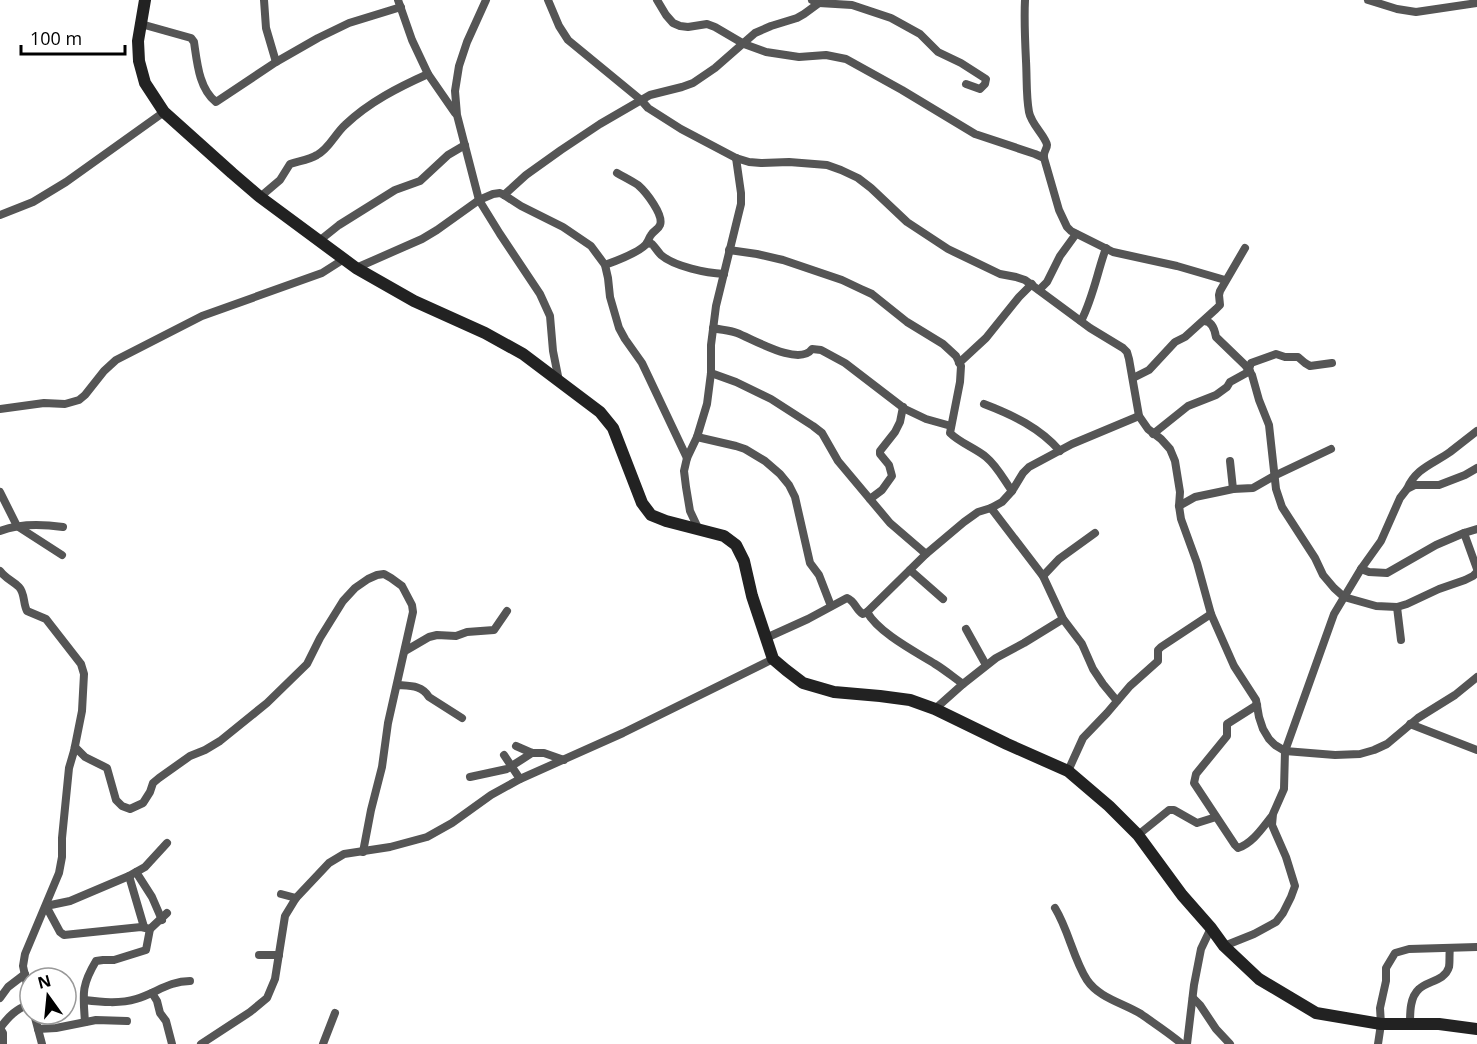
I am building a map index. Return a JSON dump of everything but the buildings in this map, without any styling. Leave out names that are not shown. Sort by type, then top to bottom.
[{"type":"main road","points":[[145,0],[138,42],[139,61],[145,83],[164,112],[260,197],[356,268],[414,301],[485,333],[523,354],[600,412],[613,428],[642,503],[651,515],[724,536],[736,545],[744,561],[752,596],[772,659],[803,683],[834,692],[909,700],[935,708],[1068,771],[1109,806],[1138,835],[1182,896],[1224,946],[1259,979],[1316,1013],[1381,1024],[1439,1024],[1477,1029]]},
{"type":"street","points":[[264,0],[266,28],[276,62]]},
{"type":"street","points":[[486,0],[459,66],[455,91],[457,116],[479,200],[540,294],[550,316],[553,351],[559,381]]},
{"type":"street","points":[[548,0],[568,40],[648,108],[681,129],[736,158],[749,162],[827,165],[858,178],[872,188],[907,222],[948,249],[1000,274],[1016,277],[1035,287],[1125,350],[1129,359],[1139,416],[1148,429],[1170,449],[1175,461],[1181,519],[1197,563],[1211,614],[1234,666],[1256,700],[1258,717],[1263,729],[1275,746],[1286,751],[1335,755],[1360,754],[1374,750],[1387,744],[1418,718],[1455,695],[1477,677]]},
{"type":"street","points":[[657,0],[666,15],[680,26],[707,24],[744,44],[766,52],[799,57],[826,55],[846,59],[975,134],[1044,158]]},
{"type":"street","points":[[1025,0],[1030,115],[1047,144],[1043,153],[1044,158],[1059,210],[1067,227],[1076,234],[1113,252],[1177,266],[1226,280]]},
{"type":"street","points":[[1368,0],[1416,12],[1477,3]]},
{"type":"street","points":[[504,195],[561,150],[600,124],[650,94],[693,82],[715,68],[756,33],[797,18],[819,1],[852,5],[891,18],[920,34],[938,52],[962,63],[986,79],[980,89],[966,84]]},
{"type":"street","points":[[141,24],[191,38],[194,42],[200,75],[206,90],[216,102],[276,62],[318,38],[349,23],[400,4],[412,40],[428,74],[457,116]]},
{"type":"street","points":[[260,197],[280,180],[290,164],[314,157],[322,152],[345,125],[367,107],[428,74]]},
{"type":"street","points":[[0,215],[33,202],[66,182],[164,112]]},
{"type":"street","points":[[319,241],[339,225],[395,190],[420,181],[448,155],[465,145]]},
{"type":"street","points":[[698,528],[690,511],[684,471],[707,404],[716,306],[741,204],[736,158]]},
{"type":"street","points":[[605,265],[624,258],[643,247],[651,233],[659,228],[662,220],[638,185],[617,173]]},
{"type":"street","points":[[356,268],[423,238],[479,200],[494,194],[500,193],[520,206],[564,227],[591,246],[605,265],[610,297],[620,328],[642,363],[687,458]]},
{"type":"street","points":[[959,363],[986,338],[1019,297],[1047,282],[1060,256],[1076,234]]},
{"type":"street","points":[[647,243],[652,244],[669,260],[696,270],[724,274]]},
{"type":"street","points":[[1081,321],[1106,248]]},
{"type":"street","points":[[1133,378],[1149,370],[1175,342],[1185,337],[1220,304],[1219,293],[1245,248]]},
{"type":"street","points":[[729,250],[783,260],[842,280],[872,294],[907,322],[943,344],[956,356],[959,363],[960,382],[950,430],[952,435],[992,463],[1012,492]]},
{"type":"street","points":[[0,409],[44,403],[65,404],[79,400],[116,360],[202,316],[322,273],[344,259]]},
{"type":"street","points":[[1203,321],[1210,324],[1216,337],[1249,370],[1269,425],[1276,489],[1282,507],[1323,575],[1344,597],[1376,606],[1397,607],[1465,580],[1477,572],[1464,533]]},
{"type":"street","points":[[713,328],[734,332],[778,351],[798,356],[812,350],[821,350],[845,363],[903,407],[951,426]]},
{"type":"street","points":[[1153,434],[1188,406],[1216,395],[1230,382],[1249,370],[1251,363],[1276,354],[1298,357],[1310,366],[1332,363]]},
{"type":"street","points":[[711,373],[756,391],[788,409],[822,433],[838,461],[890,524],[926,554]]},
{"type":"street","points":[[984,405],[1005,412],[1029,425],[1053,442],[1060,451]]},
{"type":"street","points":[[870,499],[882,490],[892,476],[889,465],[880,451],[895,432],[903,407]]},
{"type":"street","points":[[766,638],[808,620],[847,598],[851,599],[860,612],[863,614],[867,612],[926,554],[978,512],[1002,502],[1029,468],[1060,451],[1139,416]]},
{"type":"street","points":[[1257,705],[1227,724],[1227,736],[1194,778],[1194,783],[1238,848],[1257,835],[1273,814],[1284,789],[1286,751],[1334,614],[1381,541],[1400,498],[1410,482],[1427,465],[1448,454],[1477,431]]},
{"type":"street","points":[[697,437],[745,449],[765,461],[789,485],[795,497],[810,563],[819,575],[831,606]]},
{"type":"street","points":[[1179,506],[1195,497],[1233,489],[1253,488],[1331,449]]},
{"type":"street","points":[[1230,461],[1233,489]]},
{"type":"street","points":[[1407,489],[1415,485],[1438,485],[1477,468]]},
{"type":"street","points":[[0,492],[17,526],[62,555]]},
{"type":"street","points":[[991,508],[1043,576],[1063,619],[1083,644],[1093,669],[1117,701]]},
{"type":"street","points":[[0,531],[17,526],[63,527]]},
{"type":"street","points":[[1361,569],[1390,573],[1436,545],[1477,529]]},
{"type":"street","points":[[1043,576],[1059,559],[1095,532]]},
{"type":"street","points":[[910,570],[943,599]]},
{"type":"street","points":[[0,571],[5,578],[20,588],[27,611],[46,619],[83,668],[84,674],[82,711],[69,768],[59,873],[25,954],[23,966]]},
{"type":"street","points":[[75,747],[86,757],[107,768],[116,800],[122,806],[130,809],[142,803],[153,783],[159,778],[190,756],[205,750],[227,736],[267,703],[307,664],[343,601],[354,588],[368,579],[384,574],[402,586],[412,605],[413,612],[388,723],[382,767],[363,852]]},
{"type":"street","points":[[1397,607],[1401,640]]},
{"type":"street","points":[[405,651],[437,635],[456,636],[467,632],[494,630],[507,612]]},
{"type":"street","points":[[867,612],[871,620],[897,641],[963,684]]},
{"type":"street","points":[[1068,771],[1083,738],[1130,686],[1158,661],[1158,650],[1211,614]]},
{"type":"street","points":[[935,708],[996,658],[1063,619]]},
{"type":"street","points":[[966,629],[986,665]]},
{"type":"street","points":[[201,1044],[267,998],[275,979],[285,916],[296,898],[329,863],[344,854],[390,847],[427,837],[520,779],[623,734],[772,659]]},
{"type":"street","points":[[397,686],[421,688],[429,697],[462,718]]},
{"type":"street","points":[[1410,724],[1477,750]]},
{"type":"street","points":[[516,746],[532,753],[544,753],[564,760]]},
{"type":"street","points":[[470,777],[507,769],[532,753]]},
{"type":"street","points":[[504,755],[520,779]]},
{"type":"street","points":[[1138,835],[1169,810],[1174,810],[1197,824],[1216,817]]},
{"type":"street","points":[[1224,946],[1276,922],[1292,897],[1295,886],[1289,864],[1272,825],[1273,814]]},
{"type":"street","points":[[46,906],[70,901],[132,874],[145,867],[167,843]]},
{"type":"street","points":[[46,906],[60,932],[64,935],[147,928],[165,916],[132,874]]},
{"type":"street","points":[[85,1022],[85,984],[96,962],[114,960],[146,950],[147,928],[132,874]]},
{"type":"street","points":[[281,894],[296,898]]},
{"type":"street","points":[[1055,908],[1078,962],[1092,987],[1187,1042],[1201,949],[1211,928]]},
{"type":"street","points":[[1378,1044],[1386,968],[1395,953],[1409,949],[1477,947]]},
{"type":"street","points":[[1410,1024],[1410,1008],[1417,990],[1437,980],[1449,968],[1450,948]]},
{"type":"street","points":[[259,954],[279,955]]},
{"type":"street","points":[[0,998],[8,987],[18,979]]},
{"type":"street","points":[[84,1000],[129,1001],[173,982],[190,981]]},
{"type":"street","points":[[152,993],[166,1021],[172,1044]]},
{"type":"street","points":[[1193,998],[1230,1044]]},
{"type":"street","points":[[3,1044],[3,1033],[0,1028],[18,1008]]},
{"type":"street","points":[[323,1044],[335,1013]]},
{"type":"street","points":[[38,1029],[96,1020],[127,1021]]},
{"type":"street","points":[[37,1026],[42,1044]]}]
